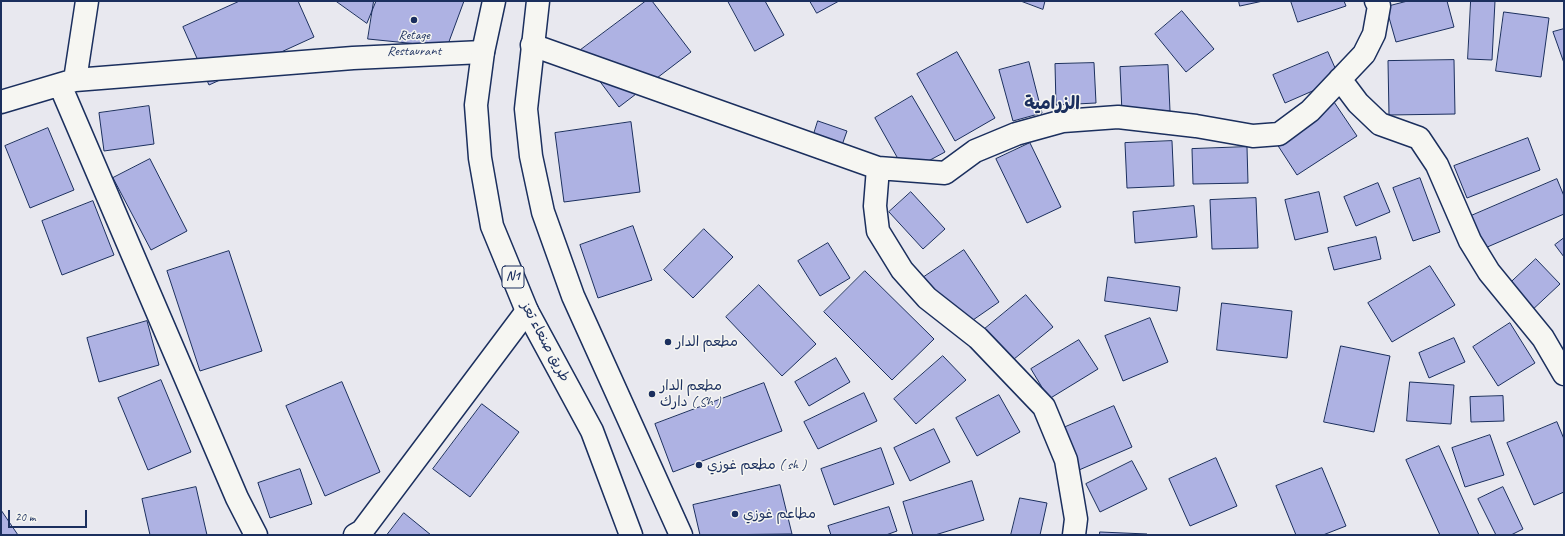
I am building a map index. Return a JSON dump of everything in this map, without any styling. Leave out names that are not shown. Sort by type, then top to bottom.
[{"type":"main road","points":[[87,1],[67,83],[237,498],[256,535]]},
{"type":"main road","name":"طريق صنعاء تعز","points":[[494,1],[482,52],[476,105],[480,158],[492,226],[527,311],[592,431],[630,535]]},
{"type":"main road","points":[[538,1],[526,109],[531,156],[543,212],[573,296],[681,535]]},
{"type":"main road","points":[[532,46],[878,168],[944,173],[975,151],[1016,134],[1063,122],[1118,117],[1196,126],[1253,136],[1279,134],[1310,111],[1364,54],[1374,34],[1379,6],[1376,1]]},
{"type":"main road","points":[[1,102],[67,83],[353,58],[482,52]]},
{"type":"main road","points":[[1340,79],[1358,103],[1380,124],[1419,138],[1437,164],[1470,240],[1488,272],[1543,338],[1564,374]]},
{"type":"main road","points":[[878,168],[875,206],[878,231],[902,270],[927,298],[978,338],[1044,407],[1066,460],[1076,519],[1074,535]]},
{"type":"main road","points":[[355,535],[362,531],[527,311]]},
{"type":"building","points":[[240,1],[298,1],[314,37],[209,85],[183,27]]},
{"type":"building","points":[[336,1],[376,1],[367,23]]},
{"type":"building","name":"Retage Restaurant","points":[[374,1],[464,1],[447,47],[368,39]]},
{"type":"building","points":[[646,1],[652,1],[691,52],[619,107],[578,52]]},
{"type":"building","points":[[728,1],[765,1],[784,35],[755,51]]},
{"type":"building","points":[[810,1],[839,1],[817,13]]},
{"type":"building","points":[[1021,1],[1045,1],[1043,9]]},
{"type":"building","points":[[1239,1],[1263,1],[1240,6]]},
{"type":"building","points":[[1291,1],[1344,1],[1346,6],[1298,22]]},
{"type":"building","points":[[1408,1],[1447,1],[1454,27],[1396,42],[1386,7]]},
{"type":"building","points":[[1471,1],[1495,1],[1492,60],[1468,59]]},
{"type":"building","points":[[1182,11],[1214,49],[1186,72],[1155,34]]},
{"type":"building","points":[[1504,12],[1549,18],[1541,77],[1496,71]]},
{"type":"building","points":[[1564,29],[1564,63],[1553,32]]},
{"type":"building","points":[[957,52],[995,118],[955,141],[917,74]]},
{"type":"building","points":[[1328,52],[1340,79],[1285,103],[1273,75]]},
{"type":"building","points":[[1454,60],[1455,114],[1389,115],[1388,61]]},
{"type":"building","points":[[1029,62],[1042,113],[1013,121],[999,70]]},
{"type":"building","points":[[1094,63],[1096,103],[1056,105],[1055,64]]},
{"type":"building","points":[[1168,65],[1170,111],[1122,113],[1120,67]]},
{"type":"building","points":[[912,96],[945,152],[906,173],[875,118]]},
{"type":"building","points":[[1332,99],[1357,136],[1297,175],[1273,138]]},
{"type":"building","points":[[149,106],[154,144],[104,151],[99,113]]},
{"type":"building","points":[[818,121],[847,131],[836,162],[808,153]]},
{"type":"building","points":[[631,122],[640,192],[564,202],[555,133]]},
{"type":"building","points":[[48,128],[74,190],[30,208],[5,146]]},
{"type":"building","points":[[1528,138],[1540,170],[1467,198],[1454,166]]},
{"type":"building","points":[[1172,141],[1174,186],[1127,188],[1125,143]]},
{"type":"building","points":[[1030,143],[1061,207],[1027,223],[996,159]]},
{"type":"building","points":[[1247,147],[1248,183],[1193,184],[1192,149]]},
{"type":"building","points":[[150,159],[187,231],[151,250],[113,178]]},
{"type":"building","points":[[1420,178],[1440,232],[1413,241],[1393,188]]},
{"type":"building","points":[[1557,179],[1564,196],[1564,214],[1485,248],[1471,216]]},
{"type":"building","points":[[1378,183],[1390,212],[1356,226],[1344,197]]},
{"type":"building","points":[[911,192],[945,229],[923,249],[889,212]]},
{"type":"building","points":[[1319,192],[1328,232],[1295,240],[1285,200]]},
{"type":"building","points":[[1256,198],[1258,248],[1212,249],[1210,200]]},
{"type":"building","points":[[93,201],[114,255],[62,275],[42,221]]},
{"type":"building","points":[[1194,206],[1197,237],[1135,243],[1133,212]]},
{"type":"building","points":[[633,226],[652,280],[598,298],[580,245]]},
{"type":"building","points":[[704,229],[733,257],[693,298],[664,270]]},
{"type":"building","points":[[1376,237],[1381,259],[1334,270],[1328,248]]},
{"type":"building","points":[[1564,238],[1564,257],[1555,245]]},
{"type":"building","points":[[828,243],[850,278],[820,296],[798,261]]},
{"type":"building","points":[[964,250],[999,302],[960,329],[924,277]]},
{"type":"building","points":[[229,251],[262,351],[200,371],[167,271]]},
{"type":"building","points":[[1536,259],[1560,284],[1529,313],[1505,288]]},
{"type":"building","points":[[1430,266],[1455,305],[1392,342],[1368,303]]},
{"type":"building","points":[[865,271],[934,339],[892,380],[824,312]]},
{"type":"building","points":[[1108,277],[1180,287],[1177,311],[1105,301]]},
{"type":"building","points":[[759,285],[816,344],[782,376],[726,317]]},
{"type":"building","points":[[1026,295],[1053,327],[1008,364],[981,332]]},
{"type":"building","points":[[1222,303],[1292,311],[1287,358],[1217,350]]},
{"type":"building","points":[[1150,318],[1168,362],[1123,381],[1105,336]]},
{"type":"building","points":[[147,321],[159,365],[99,382],[87,338]]},
{"type":"building","points":[[1510,323],[1535,363],[1498,386],[1473,347]]},
{"type":"building","points":[[1454,338],[1465,362],[1429,378],[1419,353]]},
{"type":"building","points":[[1079,340],[1098,369],[1049,399],[1031,369]]},
{"type":"building","points":[[1341,346],[1390,356],[1374,432],[1324,422]]},
{"type":"building","points":[[943,356],[966,380],[916,424],[894,399]]},
{"type":"building","points":[[836,358],[850,382],[809,406],[795,382]]},
{"type":"building","points":[[161,380],[191,452],[148,470],[118,398]]},
{"type":"building","points":[[342,382],[380,472],[325,496],[286,406]]},
{"type":"building","points":[[1410,382],[1454,385],[1451,424],[1407,421]]},
{"type":"building","points":[[764,383],[782,431],[673,472],[655,424]]},
{"type":"building","points":[[864,393],[877,421],[818,449],[804,422]]},
{"type":"building","points":[[999,395],[1020,432],[977,456],[956,418]]},
{"type":"building","points":[[1503,396],[1504,421],[1471,422],[1470,397]]},
{"type":"building","points":[[482,404],[519,432],[470,497],[433,469]]},
{"type":"building","points":[[1114,406],[1132,447],[1079,470],[1061,429]]},
{"type":"building","points":[[1557,422],[1564,439],[1564,492],[1534,505],[1507,443]]},
{"type":"building","points":[[934,429],[950,462],[910,481],[894,448]]},
{"type":"building","points":[[1490,435],[1504,475],[1465,487],[1452,448]]},
{"type":"building","points":[[1439,446],[1479,535],[1440,535],[1406,460]]},
{"type":"building","points":[[881,448],[894,484],[834,505],[821,469]]},
{"type":"building","points":[[1216,458],[1237,506],[1190,526],[1169,479]]},
{"type":"building","points":[[1132,461],[1147,489],[1100,512],[1086,484]]},
{"type":"building","points":[[1322,468],[1346,526],[1323,535],[1296,535],[1276,486]]},
{"type":"building","points":[[300,469],[312,504],[270,518],[258,483]]},
{"type":"building","points":[[972,481],[984,520],[935,535],[913,535],[903,502]]},
{"type":"building","points":[[780,485],[792,534],[700,535],[693,505]]},
{"type":"building","points":[[196,487],[207,535],[150,535],[142,499]]},
{"type":"building","points":[[1503,487],[1523,529],[1511,535],[1496,535],[1478,499]]},
{"type":"building","points":[[1020,498],[1047,503],[1040,535],[1011,535]]},
{"type":"building","points":[[889,507],[897,531],[886,535],[831,535],[828,526]]},
{"type":"building","points":[[1,510],[18,535],[1,535]]},
{"type":"building","points":[[404,513],[431,535],[387,535]]},
{"type":"building","points":[[1100,532],[1147,534],[1147,535],[1100,535]]},
{"type":"place","name":"Retage Restaurant","points":[[414,20]]},
{"type":"place","name":"مطعم الدار","points":[[668,342]]},
{"type":"place","name":"مطعم الدار دارك ( Sh )","points":[[652,394]]},
{"type":"place","name":"مطعم غوزي ( sh )","points":[[699,465]]},
{"type":"place","name":"مطاعم غوزي","points":[[735,514]]},
{"type":"district","name":"الزرامية","points":[[1052,104]]}]
